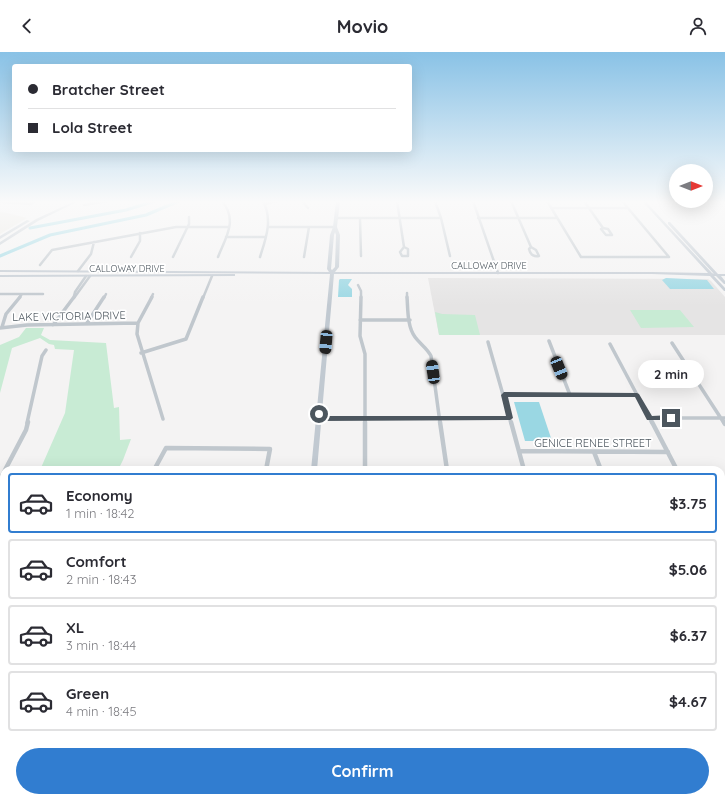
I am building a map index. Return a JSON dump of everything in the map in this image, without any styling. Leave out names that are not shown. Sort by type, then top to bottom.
[{"type":"main road","points":[[0,241],[9,236]]},
{"type":"main road","points":[[332,236],[329,269],[332,273]]},
{"type":"main road","points":[[314,466],[332,273],[337,267],[338,236]]},
{"type":"main road","points":[[676,236],[725,290]]},
{"type":"main road","points":[[678,236],[688,246],[693,248]]},
{"type":"main road","points":[[681,236],[725,283]]},
{"type":"main road","name":"CALLOWAY DRIVE","points":[[0,271],[254,273],[724,273]]},
{"type":"main road","points":[[46,276],[53,274],[74,273],[78,271]]},
{"type":"main road","points":[[88,276],[94,274],[118,273],[126,271]]},
{"type":"main road","points":[[212,276],[244,272]]},
{"type":"main road","name":"CALLOWAY DRIVE","points":[[0,276],[212,276],[246,275],[254,273]]},
{"type":"street","points":[[40,265],[52,250],[125,236]]},
{"type":"street","points":[[131,257],[140,241],[140,236]]},
{"type":"street","points":[[173,257],[184,236]]},
{"type":"street","points":[[304,257],[308,236]]},
{"type":"street","points":[[360,236],[361,256]]},
{"type":"street","points":[[402,236],[404,247]]},
{"type":"street","points":[[445,236],[450,256]]},
{"type":"street","points":[[485,236],[498,273]]},
{"type":"street","points":[[526,236],[531,247]]},
{"type":"street","points":[[567,236],[580,258],[669,257],[651,236]]},
{"type":"street","points":[[218,257],[226,237],[265,237],[260,256]]},
{"type":"street","points":[[78,271],[91,254],[94,242]]},
{"type":"street","points":[[53,325],[88,276]]},
{"type":"street","points":[[142,353],[186,339],[212,276]]},
{"type":"street","points":[[358,285],[361,291],[360,336],[365,354],[365,466]]},
{"type":"street","points":[[407,293],[411,329],[414,336],[427,348],[431,356],[446,466]]},
{"type":"street","points":[[0,294],[43,294]]},
{"type":"street","points":[[1,328],[6,314],[22,294]]},
{"type":"street","points":[[87,323],[106,294]]},
{"type":"street","points":[[154,294],[138,323],[137,334],[163,419]]},
{"type":"street","points":[[360,320],[410,320]]},
{"type":"street","name":"LAKE VICTORIA DRIVE","points":[[1,328],[19,325],[138,323]]},
{"type":"street","points":[[549,341],[570,395]]},
{"type":"street","points":[[488,342],[523,466]]},
{"type":"street","points":[[672,343],[723,418],[725,424]]},
{"type":"street","points":[[610,344],[675,466]]},
{"type":"street","points":[[8,466],[26,430],[40,366],[46,350]]},
{"type":"street","points":[[504,395],[637,395]]},
{"type":"street","points":[[318,418],[510,418]]},
{"type":"street","points":[[650,418],[723,418]]},
{"type":"street","points":[[156,466],[166,448],[270,449],[267,466]]},
{"type":"street","name":"GENICE RENEE STREET","points":[[519,451],[668,452]]},
{"type":"street","points":[[594,452],[599,466]]},
{"type":"shaded area","points":[[428,278],[708,279],[725,297],[725,335],[439,335]]},
{"type":"green space","points":[[630,310],[680,310],[694,327],[641,328]]},
{"type":"green space","points":[[435,312],[442,314],[475,315],[480,335],[439,335]]},
{"type":"green space","points":[[26,328],[44,328],[41,335],[50,340],[106,343],[114,408],[119,407],[120,440],[131,439],[120,466],[42,466],[65,413],[74,350],[55,349],[54,345],[49,344],[40,338],[12,348],[0,393],[0,345],[19,337]]},
{"type":"water","points":[[666,278],[707,280],[714,289],[670,289],[662,280]]},
{"type":"water","points":[[340,279],[352,279],[348,285],[352,289],[352,297],[338,297]]},
{"type":"water","points":[[514,402],[539,402],[552,441],[525,441]]},
{"type":"waterway","points":[[0,256],[48,236]]},
{"type":"route","points":[[319,414],[318,418],[510,418],[504,395],[637,395],[650,418],[671,418]]}]
